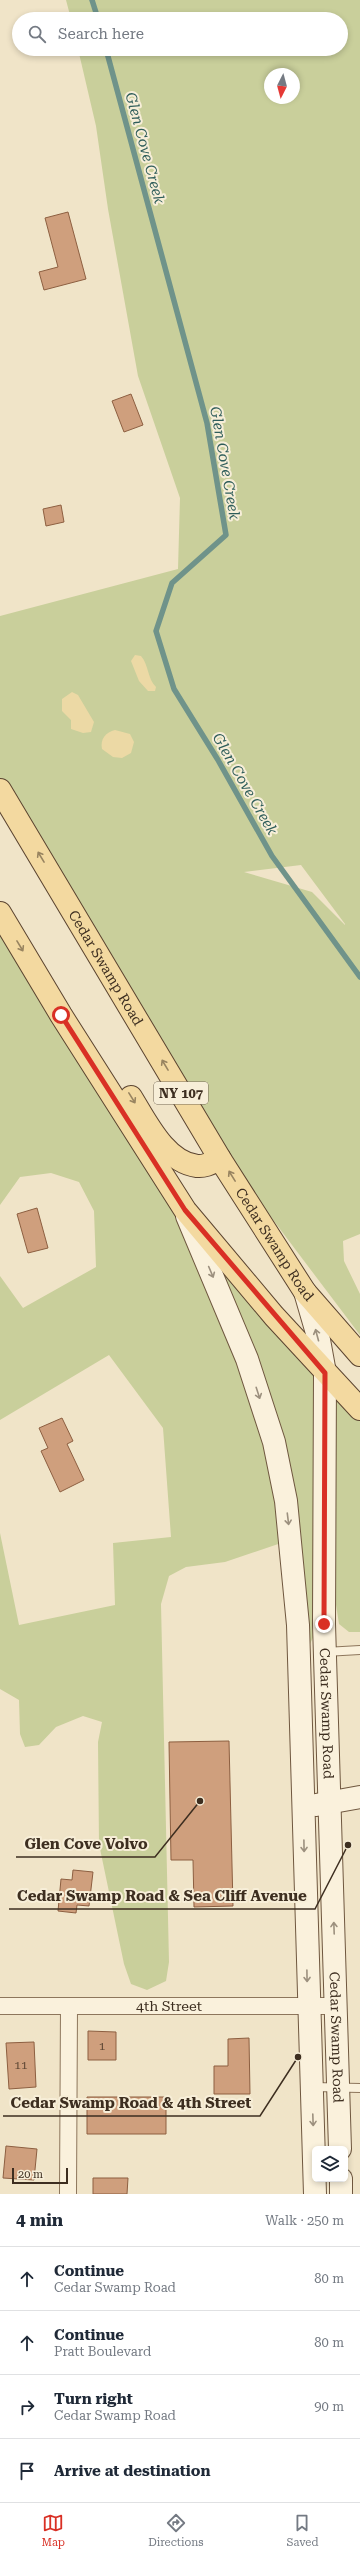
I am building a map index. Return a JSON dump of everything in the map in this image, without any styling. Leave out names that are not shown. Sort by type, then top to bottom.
[{"type":"main road","name":"Cedar Swamp Road","points":[[0,790],[220,1159],[305,1292],[319,1340],[325,1373],[325,1652],[337,2006],[350,2088],[340,2146]]},
{"type":"main road","name":"Cedar Swamp Road","points":[[0,913],[47,991],[185,1210],[247,1359],[274,1442],[286,1501],[293,1561],[299,1662],[308,2006],[315,2194]]},
{"type":"main road","points":[[47,991],[88,1032],[169,1153],[197,1166],[206,1165],[220,1159]]},
{"type":"main road","points":[[185,1210],[325,1373],[360,1409]]},
{"type":"main road","name":"NY 107","points":[[305,1292],[360,1355]]},
{"type":"main road","points":[[299,1662],[310,1670],[313,1679],[316,1769],[329,1778]]},
{"type":"main road","points":[[303,1807],[360,1797]]},
{"type":"main road","points":[[341,2182],[342,2194]]},
{"type":"street","name":"4th Street","points":[[0,2006],[337,2006]]},
{"type":"street","points":[[68,2007],[68,2194]]},
{"type":"lane","points":[[325,1652],[360,1650]]},
{"type":"lane","points":[[311,2088],[350,2088]]},
{"type":"green space","points":[[66,0],[360,0],[360,1234],[343,1241],[344,1261],[360,1294],[360,1335],[255,1196],[0,780],[0,616],[178,569],[180,498],[138,376],[108,209],[96,126],[80,56],[348,56],[348,12],[69,12]],"holes":[[[301,865],[345,925],[312,892],[244,872]]]},
{"type":"green space","points":[[0,920],[182,1210],[360,1406],[360,1632],[349,1632],[339,1624],[334,1592],[310,1644],[296,1593],[290,1540],[225,1562],[186,1567],[169,1576],[161,1604],[169,1962],[166,1981],[147,1990],[131,1984],[124,1964],[99,1844],[98,1742],[102,1722],[83,1716],[56,1727],[39,1745],[25,1747],[20,1734],[19,1700],[0,1689],[0,1533],[19,1625],[115,1605],[113,1543],[171,1537],[163,1428],[109,1355],[0,1420],[0,1276],[23,1308],[96,1267],[94,1211],[79,1182],[51,1173],[20,1177],[0,1205]]},
{"type":"sand","points":[[135,655],[141,656],[144,660],[151,680],[156,687],[155,691],[148,691],[139,681],[131,661]]},
{"type":"sand","points":[[72,692],[78,695],[94,722],[91,732],[83,733],[71,729],[71,720],[62,711],[62,699]]},
{"type":"sand","points":[[115,730],[130,734],[134,742],[131,753],[122,758],[113,757],[102,749],[104,736]]},
{"type":"building","points":[[68,212],[86,279],[44,290],[39,272],[58,267],[45,218]]},
{"type":"building","points":[[131,394],[143,425],[124,432],[112,401]]},
{"type":"building","points":[[61,505],[64,522],[46,526],[43,509]]},
{"type":"building","points":[[37,1208],[48,1248],[28,1253],[17,1214]]},
{"type":"building","points":[[62,1418],[73,1441],[67,1444],[84,1480],[60,1492],[41,1451],[48,1448],[39,1428]]},
{"type":"building","points":[[229,1741],[233,1906],[194,1907],[193,1860],[171,1860],[169,1742]]},
{"type":"building","points":[[73,1870],[93,1872],[89,1906],[77,1905],[76,1913],[58,1911],[61,1879],[72,1880]]},
{"type":"building","points":[[88,2031],[116,2032],[116,2060],[88,2060]]},
{"type":"building","points":[[249,2038],[250,2094],[214,2094],[214,2066],[228,2066],[228,2039]]},
{"type":"building","points":[[34,2042],[36,2087],[9,2089],[6,2043]]},
{"type":"building","points":[[87,2097],[166,2097],[166,2134],[87,2134]]},
{"type":"building","points":[[6,2146],[37,2149],[34,2180],[3,2178]]},
{"type":"building","points":[[93,2178],[128,2178],[127,2194],[93,2194]]},
{"type":"waterway","name":"Glen Cove Creek","points":[[92,0],[96,12]]},
{"type":"waterway","name":"Glen Cove Creek","points":[[108,56],[207,423],[226,535],[172,583],[156,631],[174,689],[218,760],[272,856],[360,977]]},
{"type":"place","name":"Glen Cove Volvo","points":[[200,1801]]},
{"type":"place","name":"Cedar Swamp Road & Sea Cliff Avenue","points":[[348,1845]]},
{"type":"place","name":"Cedar Swamp Road & 4th Street","points":[[298,2057]]},
{"type":"route","points":[[61,1015],[185,1210],[274,1316],[325,1373],[326,1525],[324,1624]]}]
